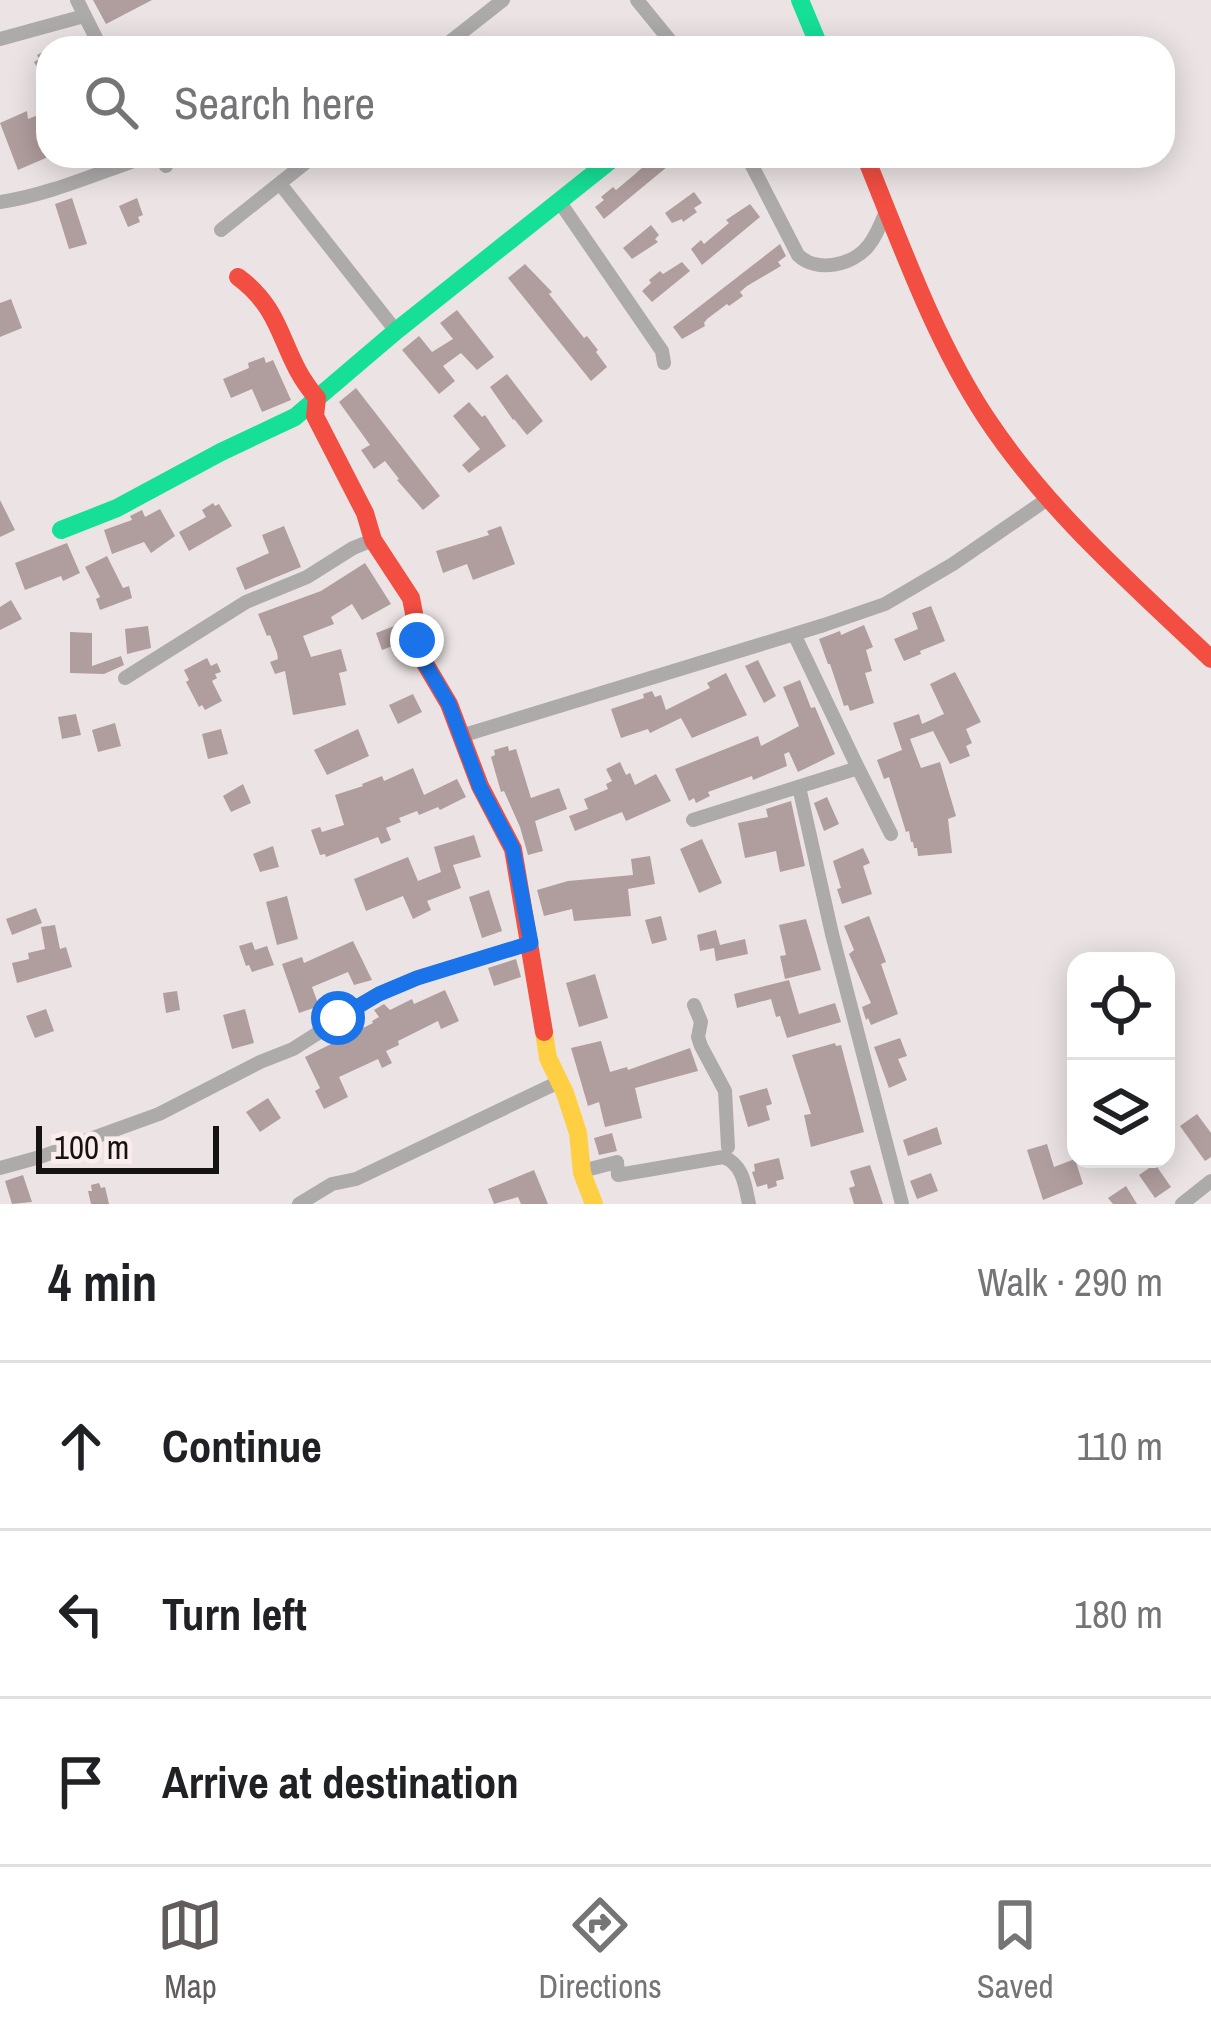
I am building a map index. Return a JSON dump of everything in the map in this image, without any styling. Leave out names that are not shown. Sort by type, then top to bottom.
[{"type":"street","points":[[77,0],[95,36]]},
{"type":"street","points":[[457,36],[502,0]]},
{"type":"street","points":[[637,0],[666,36]]},
{"type":"street","points":[[800,0],[815,36]]},
{"type":"street","points":[[0,39],[84,16]]},
{"type":"street","points":[[0,202],[37,196],[112,168]]},
{"type":"street","points":[[221,230],[300,168]]},
{"type":"street","points":[[61,530],[117,508],[295,417],[601,168]]},
{"type":"street","points":[[753,168],[807,264],[847,261],[865,251],[887,209]]},
{"type":"street","points":[[870,168],[941,336],[1004,443],[1081,533],[1211,659]]},
{"type":"street","points":[[280,185],[396,331]]},
{"type":"street","points":[[559,201],[662,351],[664,363]]},
{"type":"street","points":[[238,278],[268,302],[298,375],[317,398],[315,416],[365,513],[373,540],[411,598],[423,660],[449,704],[480,787],[513,849],[548,1058],[578,1133],[582,1171],[594,1204]]},
{"type":"street","points":[[460,736],[885,604],[1049,498]]},
{"type":"street","points":[[125,678],[260,595],[307,577],[373,540]]},
{"type":"street","points":[[794,634],[891,834]]},
{"type":"street","points":[[693,820],[858,768]]},
{"type":"street","points":[[799,787],[902,1204]]},
{"type":"street","points":[[0,1168],[159,1114],[292,1049],[379,994],[531,943]]},
{"type":"street","points":[[694,1005],[701,1022],[700,1046],[724,1091],[728,1155],[744,1180],[749,1204]]},
{"type":"street","points":[[298,1204],[332,1184],[356,1179],[561,1081]]},
{"type":"street","points":[[582,1171],[617,1162],[618,1175],[728,1155]]},
{"type":"street","points":[[1182,1204],[1211,1181]]},
{"type":"building","points":[[93,0],[152,0],[106,24]]},
{"type":"building","points":[[27,111],[28,119],[36,116],[36,162],[18,170],[0,123]]},
{"type":"building","points":[[642,168],[666,168],[604,219],[595,207],[604,200],[601,197]]},
{"type":"building","points":[[694,192],[702,203],[694,208],[697,212],[672,223],[665,213]]},
{"type":"building","points":[[72,198],[87,244],[69,249],[55,204]]},
{"type":"building","points":[[137,198],[143,215],[128,227],[119,206]]},
{"type":"building","points":[[750,204],[760,217],[702,265],[691,249],[701,240],[704,244],[729,223],[726,220]]},
{"type":"building","points":[[651,225],[658,242],[632,259],[623,248]]},
{"type":"building","points":[[780,244],[786,256],[778,262],[781,266],[747,286],[740,292],[743,296],[682,339],[673,327]]},
{"type":"building","points":[[682,262],[690,271],[652,302],[642,291],[649,280]]},
{"type":"building","points":[[525,264],[598,350],[607,367],[591,381],[508,278]]},
{"type":"building","points":[[11,299],[22,328],[0,337],[0,303]]},
{"type":"building","points":[[457,310],[494,357],[477,370],[461,353],[443,366],[455,381],[439,394],[402,350],[419,336],[432,352],[453,339],[440,323]]},
{"type":"building","points":[[264,357],[266,363],[273,360],[291,400],[262,412],[252,389],[231,398],[223,379]]},
{"type":"building","points":[[507,374],[543,421],[527,435],[490,387]]},
{"type":"building","points":[[356,388],[440,496],[423,510],[385,461],[374,469],[361,450],[370,445],[339,402]]},
{"type":"building","points":[[469,402],[485,415],[506,446],[469,473],[462,465],[480,449],[453,416]]},
{"type":"building","points":[[0,500],[15,530],[0,537]]},
{"type":"building","points":[[219,504],[232,526],[189,551],[179,532],[206,517],[202,510]]},
{"type":"building","points":[[160,509],[175,536],[151,553],[144,542],[112,554],[104,530],[132,520],[130,516],[142,510],[145,517]]},
{"type":"building","points":[[284,526],[301,567],[245,590],[236,568],[269,553],[262,535]]},
{"type":"building","points":[[501,526],[515,564],[473,580],[467,564],[443,573],[436,551],[489,535],[487,531]]},
{"type":"building","points":[[67,543],[80,573],[25,590],[15,563]]},
{"type":"building","points":[[107,556],[132,598],[100,610],[96,599],[100,597],[85,567]]},
{"type":"building","points":[[365,563],[391,604],[362,620],[352,604],[331,617],[334,624],[303,636],[311,657],[341,649],[347,671],[339,673],[346,705],[293,715],[285,671],[275,674],[270,662],[278,659],[277,653],[258,614],[321,591]]},
{"type":"building","points":[[11,600],[22,619],[0,630],[0,607]]},
{"type":"building","points":[[931,606],[945,641],[904,661],[894,639],[918,629],[912,613]]},
{"type":"building","points":[[397,625],[403,642],[382,650],[376,633]]},
{"type":"building","points":[[864,625],[873,647],[866,650],[872,671],[865,673],[874,703],[850,711],[819,639]]},
{"type":"building","points":[[148,626],[151,648],[127,654],[125,629]]},
{"type":"building","points":[[70,632],[92,633],[92,666],[121,656],[124,665],[104,674],[70,673]]},
{"type":"building","points":[[207,658],[221,672],[212,681],[222,701],[205,710],[199,707],[184,670]]},
{"type":"building","points":[[758,660],[776,696],[764,703],[745,666]]},
{"type":"building","points":[[955,672],[981,722],[966,729],[972,743],[966,746],[970,756],[950,764],[933,731],[910,739],[921,768],[940,762],[956,816],[948,819],[952,853],[918,856],[889,777],[884,779],[877,760],[902,750],[893,723],[919,714],[922,724],[944,714],[930,684]]},
{"type":"building","points":[[726,673],[747,715],[692,738],[681,718],[650,733],[648,729],[621,738],[611,709],[652,691],[655,697],[661,695],[666,710],[710,688],[707,683]]},
{"type":"building","points":[[800,680],[835,754],[798,772],[789,752],[784,754],[787,766],[708,792],[710,796],[696,803],[694,798],[689,801],[675,769],[758,736],[761,746],[799,726],[783,687]]},
{"type":"building","points":[[413,694],[422,712],[398,724],[389,705]]},
{"type":"building","points":[[76,714],[81,735],[62,739],[58,717]]},
{"type":"building","points":[[115,723],[121,746],[98,752],[92,730]]},
{"type":"building","points":[[221,729],[228,754],[208,759],[202,734]]},
{"type":"building","points":[[358,729],[369,756],[327,775],[314,750]]},
{"type":"building","points":[[508,746],[509,751],[516,749],[531,798],[559,788],[567,809],[535,821],[543,851],[528,855],[491,757],[494,750]]},
{"type":"building","points":[[620,762],[635,785],[656,774],[671,801],[626,821],[622,812],[575,831],[569,816],[588,809],[584,799],[608,789],[606,784],[612,781],[606,769]]},
{"type":"building","points":[[413,768],[424,795],[457,779],[466,797],[440,810],[399,818],[401,822],[386,828],[391,840],[381,844],[378,837],[326,857],[320,855],[311,830],[320,827],[322,832],[344,825],[335,795]]},
{"type":"building","points":[[243,784],[251,803],[231,812],[223,796]]},
{"type":"building","points":[[827,797],[839,824],[824,831],[814,803]]},
{"type":"building","points":[[791,801],[805,866],[780,872],[776,851],[745,858],[738,823],[768,817],[766,809]]},
{"type":"building","points":[[474,835],[481,857],[453,865],[461,888],[427,901],[431,910],[413,919],[403,896],[366,911],[354,879],[408,857],[418,881],[441,872],[434,847]]},
{"type":"building","points":[[702,839],[722,883],[699,893],[680,849]]},
{"type":"building","points":[[273,846],[279,867],[260,872],[253,854]]},
{"type":"building","points":[[863,848],[870,863],[863,866],[872,894],[842,904],[833,861]]},
{"type":"building","points":[[650,856],[655,884],[628,889],[631,916],[574,921],[572,909],[544,916],[537,890],[568,881],[633,875],[631,859]]},
{"type":"building","points":[[489,890],[502,931],[482,938],[469,897]]},
{"type":"building","points":[[287,896],[298,939],[277,945],[266,902]]},
{"type":"building","points":[[36,908],[42,923],[12,935],[6,919]]},
{"type":"building","points":[[661,916],[667,940],[652,944],[645,920]]},
{"type":"building","points":[[869,916],[898,1014],[871,1025],[862,1007],[871,1003],[849,954],[854,950],[844,926]]},
{"type":"building","points":[[806,919],[821,970],[785,979],[780,956],[786,955],[779,925]]},
{"type":"building","points":[[55,925],[60,949],[66,947],[72,967],[17,983],[12,963],[45,949],[41,927]]},
{"type":"building","points":[[716,930],[720,945],[745,939],[748,954],[716,961],[714,948],[700,951],[697,935]]},
{"type":"building","points":[[353,941],[372,980],[354,985],[348,972],[312,987],[319,1006],[299,1013],[282,964],[302,957],[304,963]]},
{"type":"building","points":[[252,942],[255,950],[267,946],[274,965],[252,972],[246,966],[239,946]]},
{"type":"building","points":[[516,959],[521,977],[494,986],[488,968]]},
{"type":"building","points":[[595,974],[608,1018],[579,1027],[566,983]]},
{"type":"building","points":[[789,980],[799,1014],[835,1003],[841,1022],[787,1038],[771,999],[737,1008],[734,994]]},
{"type":"building","points":[[445,990],[459,1021],[441,1029],[438,1021],[398,1041],[399,1045],[386,1051],[392,1063],[382,1068],[378,1059],[339,1077],[348,1097],[324,1109],[305,1057],[373,1023],[379,1017],[374,1010],[384,1004],[390,1010]]},
{"type":"building","points":[[177,991],[180,1010],[166,1013],[163,993]]},
{"type":"building","points":[[46,1009],[54,1031],[35,1038],[26,1016]]},
{"type":"building","points":[[245,1009],[254,1043],[232,1049],[223,1015]]},
{"type":"building","points":[[900,1038],[907,1056],[898,1059],[907,1080],[889,1088],[874,1047]]},
{"type":"building","points":[[601,1041],[610,1072],[690,1048],[698,1071],[635,1088],[642,1118],[605,1127],[599,1102],[588,1106],[571,1048]]},
{"type":"building","points":[[841,1045],[864,1132],[811,1147],[804,1115],[811,1114],[792,1055]]},
{"type":"building","points":[[767,1088],[770,1120],[748,1127],[739,1096]]},
{"type":"building","points":[[268,1098],[281,1118],[260,1132],[246,1112]]},
{"type":"building","points":[[1197,1114],[1211,1133],[1211,1157],[1205,1161],[1180,1126]]},
{"type":"building","points":[[937,1127],[942,1144],[908,1156],[903,1140]]},
{"type":"building","points":[[612,1133],[617,1151],[599,1155],[594,1138]]},
{"type":"building","points":[[1047,1144],[1054,1167],[1067,1162],[1067,1168],[1078,1168],[1083,1184],[1043,1200],[1027,1150]]},
{"type":"building","points":[[779,1158],[784,1179],[768,1189],[767,1184],[757,1187],[754,1164]]},
{"type":"building","points":[[870,1165],[883,1204],[854,1204],[850,1171]]},
{"type":"building","points":[[1158,1168],[1171,1187],[1155,1198],[1139,1175]]},
{"type":"building","points":[[534,1170],[548,1204],[521,1204],[518,1197],[494,1204],[488,1189]]},
{"type":"building","points":[[931,1173],[938,1191],[917,1199],[910,1181]]},
{"type":"building","points":[[23,1175],[32,1202],[12,1204],[5,1181]]},
{"type":"building","points":[[99,1183],[105,1187],[109,1204],[91,1204],[88,1191]]},
{"type":"building","points":[[1126,1186],[1137,1204],[1113,1204],[1108,1198]]},
{"type":"traffic: fast","points":[[800,0],[815,36]]},
{"type":"traffic: fast","points":[[61,530],[117,508],[295,417],[601,168]]},
{"type":"traffic: slow","points":[[544,1032],[548,1058],[578,1133],[582,1173],[594,1204]]},
{"type":"traffic: jam","points":[[870,168],[934,322],[985,416],[1062,514],[1211,659]]},
{"type":"traffic: jam","points":[[238,277],[266,305],[317,398],[315,416],[365,513],[373,540],[411,598],[423,660],[449,704],[480,786],[513,849],[544,1032]]},
{"type":"route","points":[[338,1018],[417,978],[531,943],[513,849],[480,787],[449,704],[417,640]]}]
